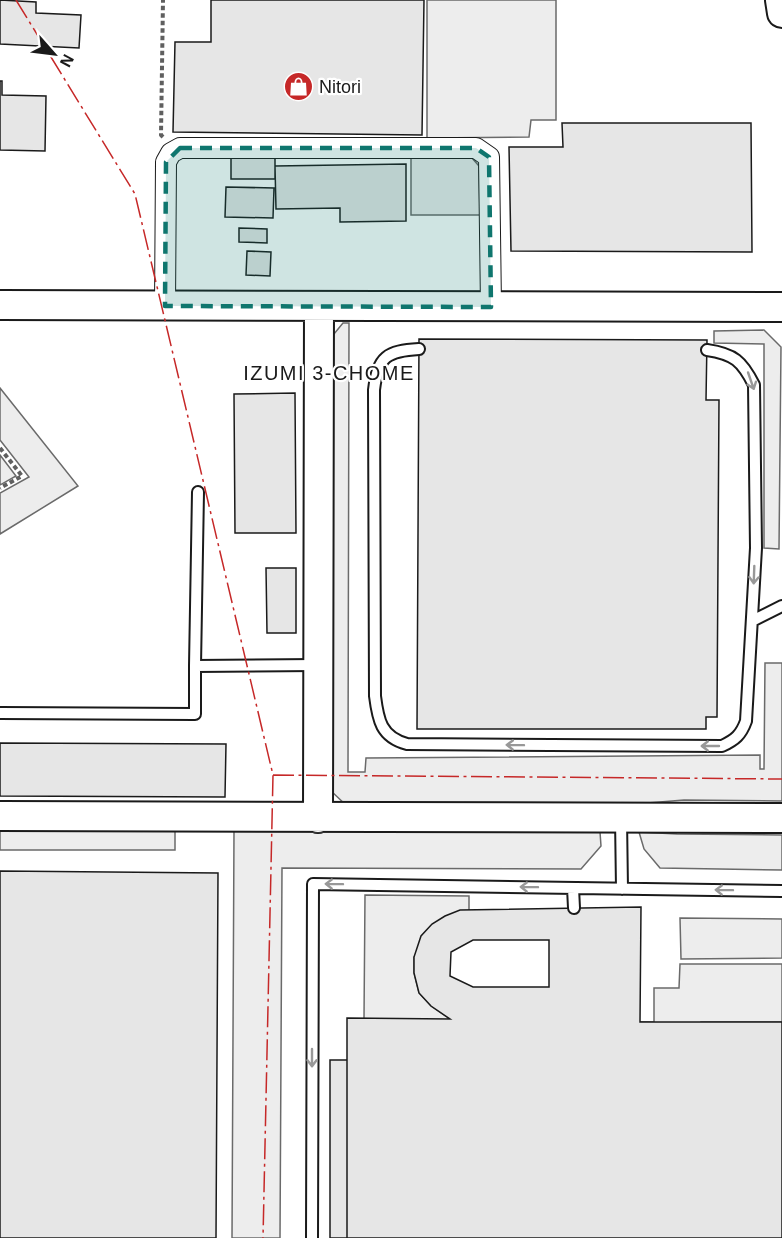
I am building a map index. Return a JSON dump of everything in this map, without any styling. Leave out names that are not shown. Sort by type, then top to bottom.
[{"type":"street","points":[[780,0],[782,13]]},
{"type":"street","points":[[165,306],[166,162],[171,153],[180,148],[476,148],[489,157],[491,307]]},
{"type":"street","points":[[0,305],[782,307]]},
{"type":"street","points":[[318,818],[319,306]]},
{"type":"street","points":[[0,816],[782,818]]},
{"type":"lane","points":[[419,349],[401,350],[390,354],[381,362],[376,374],[374,390],[375,696],[377,714],[384,732],[395,741],[407,744],[722,746],[733,741],[741,733],[746,722],[756,548],[754,385],[746,369],[737,360],[722,352],[707,350]]},
{"type":"lane","points":[[0,713],[195,714],[198,492]]},
{"type":"lane","points":[[752,621],[782,606]]},
{"type":"lane","points":[[195,666],[317,665]]},
{"type":"lane","points":[[621,818],[622,889]]},
{"type":"lane","points":[[312,1238],[313,884],[782,891]]},
{"type":"lane","points":[[573,888],[574,908]]},
{"type":"path","points":[[163,0],[161,135],[171,153]]},
{"type":"path","points":[[0,448],[21,476],[0,488]]},
{"type":"highlighted area","points":[[180,148],[476,148],[489,157],[491,307],[165,306],[166,162]]},
{"type":"shaded area","points":[[427,0],[556,0],[556,120],[531,120],[529,137],[427,138]]},
{"type":"shaded area","points":[[411,157],[472,158],[479,166],[480,215],[411,215]]},
{"type":"shaded area","points":[[343,323],[349,323],[348,772],[365,772],[366,758],[760,755],[760,769],[764,769],[765,663],[782,663],[782,801],[684,800],[599,807],[348,807],[330,790],[329,340]]},
{"type":"shaded area","points":[[764,330],[781,347],[779,549],[764,548],[764,344],[714,343],[714,331]]},
{"type":"shaded area","points":[[0,388],[78,486],[0,534],[0,493],[29,477],[0,440]]},
{"type":"shaded area","points":[[0,455],[16,476],[0,485]]},
{"type":"shaded area","points":[[0,829],[175,831],[175,850],[0,850]]},
{"type":"shaded area","points":[[234,831],[600,832],[601,846],[581,869],[282,868],[280,1238],[232,1238]]},
{"type":"shaded area","points":[[639,832],[782,835],[782,870],[660,868],[644,849]]},
{"type":"shaded area","points":[[365,895],[469,896],[469,910],[414,957],[414,973],[419,993],[431,1006],[450,1019],[654,1022],[654,988],[679,988],[680,964],[782,964],[782,1022],[701,1022],[700,1238],[364,1019]]},
{"type":"shaded area","points":[[680,918],[782,919],[782,958],[681,959]]},
{"type":"building","points":[[0,0],[36,2],[36,13],[81,15],[79,48],[0,44]]},
{"type":"building","name":"Nitori","points":[[211,0],[424,0],[422,135],[173,132],[175,42],[211,42]]},
{"type":"building","points":[[0,81],[2,81],[2,95],[46,96],[45,151],[0,150]]},
{"type":"building","points":[[562,123],[751,123],[752,252],[511,251],[509,147],[563,147]]},
{"type":"building","points":[[231,154],[275,154],[275,179],[231,179]]},
{"type":"building","points":[[406,164],[406,221],[340,222],[340,208],[276,209],[275,166]]},
{"type":"building","points":[[226,187],[274,188],[273,218],[225,217]]},
{"type":"building","points":[[239,228],[267,229],[267,243],[239,242]]},
{"type":"building","points":[[247,251],[271,252],[270,276],[246,275]]},
{"type":"building","points":[[419,339],[707,340],[706,400],[719,400],[717,717],[706,717],[706,729],[417,729]]},
{"type":"building","points":[[295,393],[296,533],[235,533],[234,394]]},
{"type":"building","points":[[266,568],[296,568],[296,633],[267,633]]},
{"type":"building","points":[[0,743],[226,744],[225,797],[0,796]]},
{"type":"building","points":[[0,871],[218,873],[216,1238],[0,1238]]},
{"type":"building","points":[[641,907],[640,1022],[782,1022],[782,1238],[347,1238],[347,1018],[450,1019],[431,1006],[419,993],[414,973],[414,957],[421,936],[432,924],[460,910]],"holes":[[[473,940],[549,940],[549,987],[473,987],[450,976],[451,952]]]},
{"type":"building","points":[[330,1060],[347,1060],[347,1238],[330,1238]]},
{"type":"power","points":[[16,0],[135,194],[273,775],[263,1238]]},
{"type":"power","points":[[273,775],[782,779]]},
{"type":"place","name":"Nitori","points":[[298,87]]},
{"type":"district","name":"IZUMI 3-CHOME","points":[[329,373]]}]
